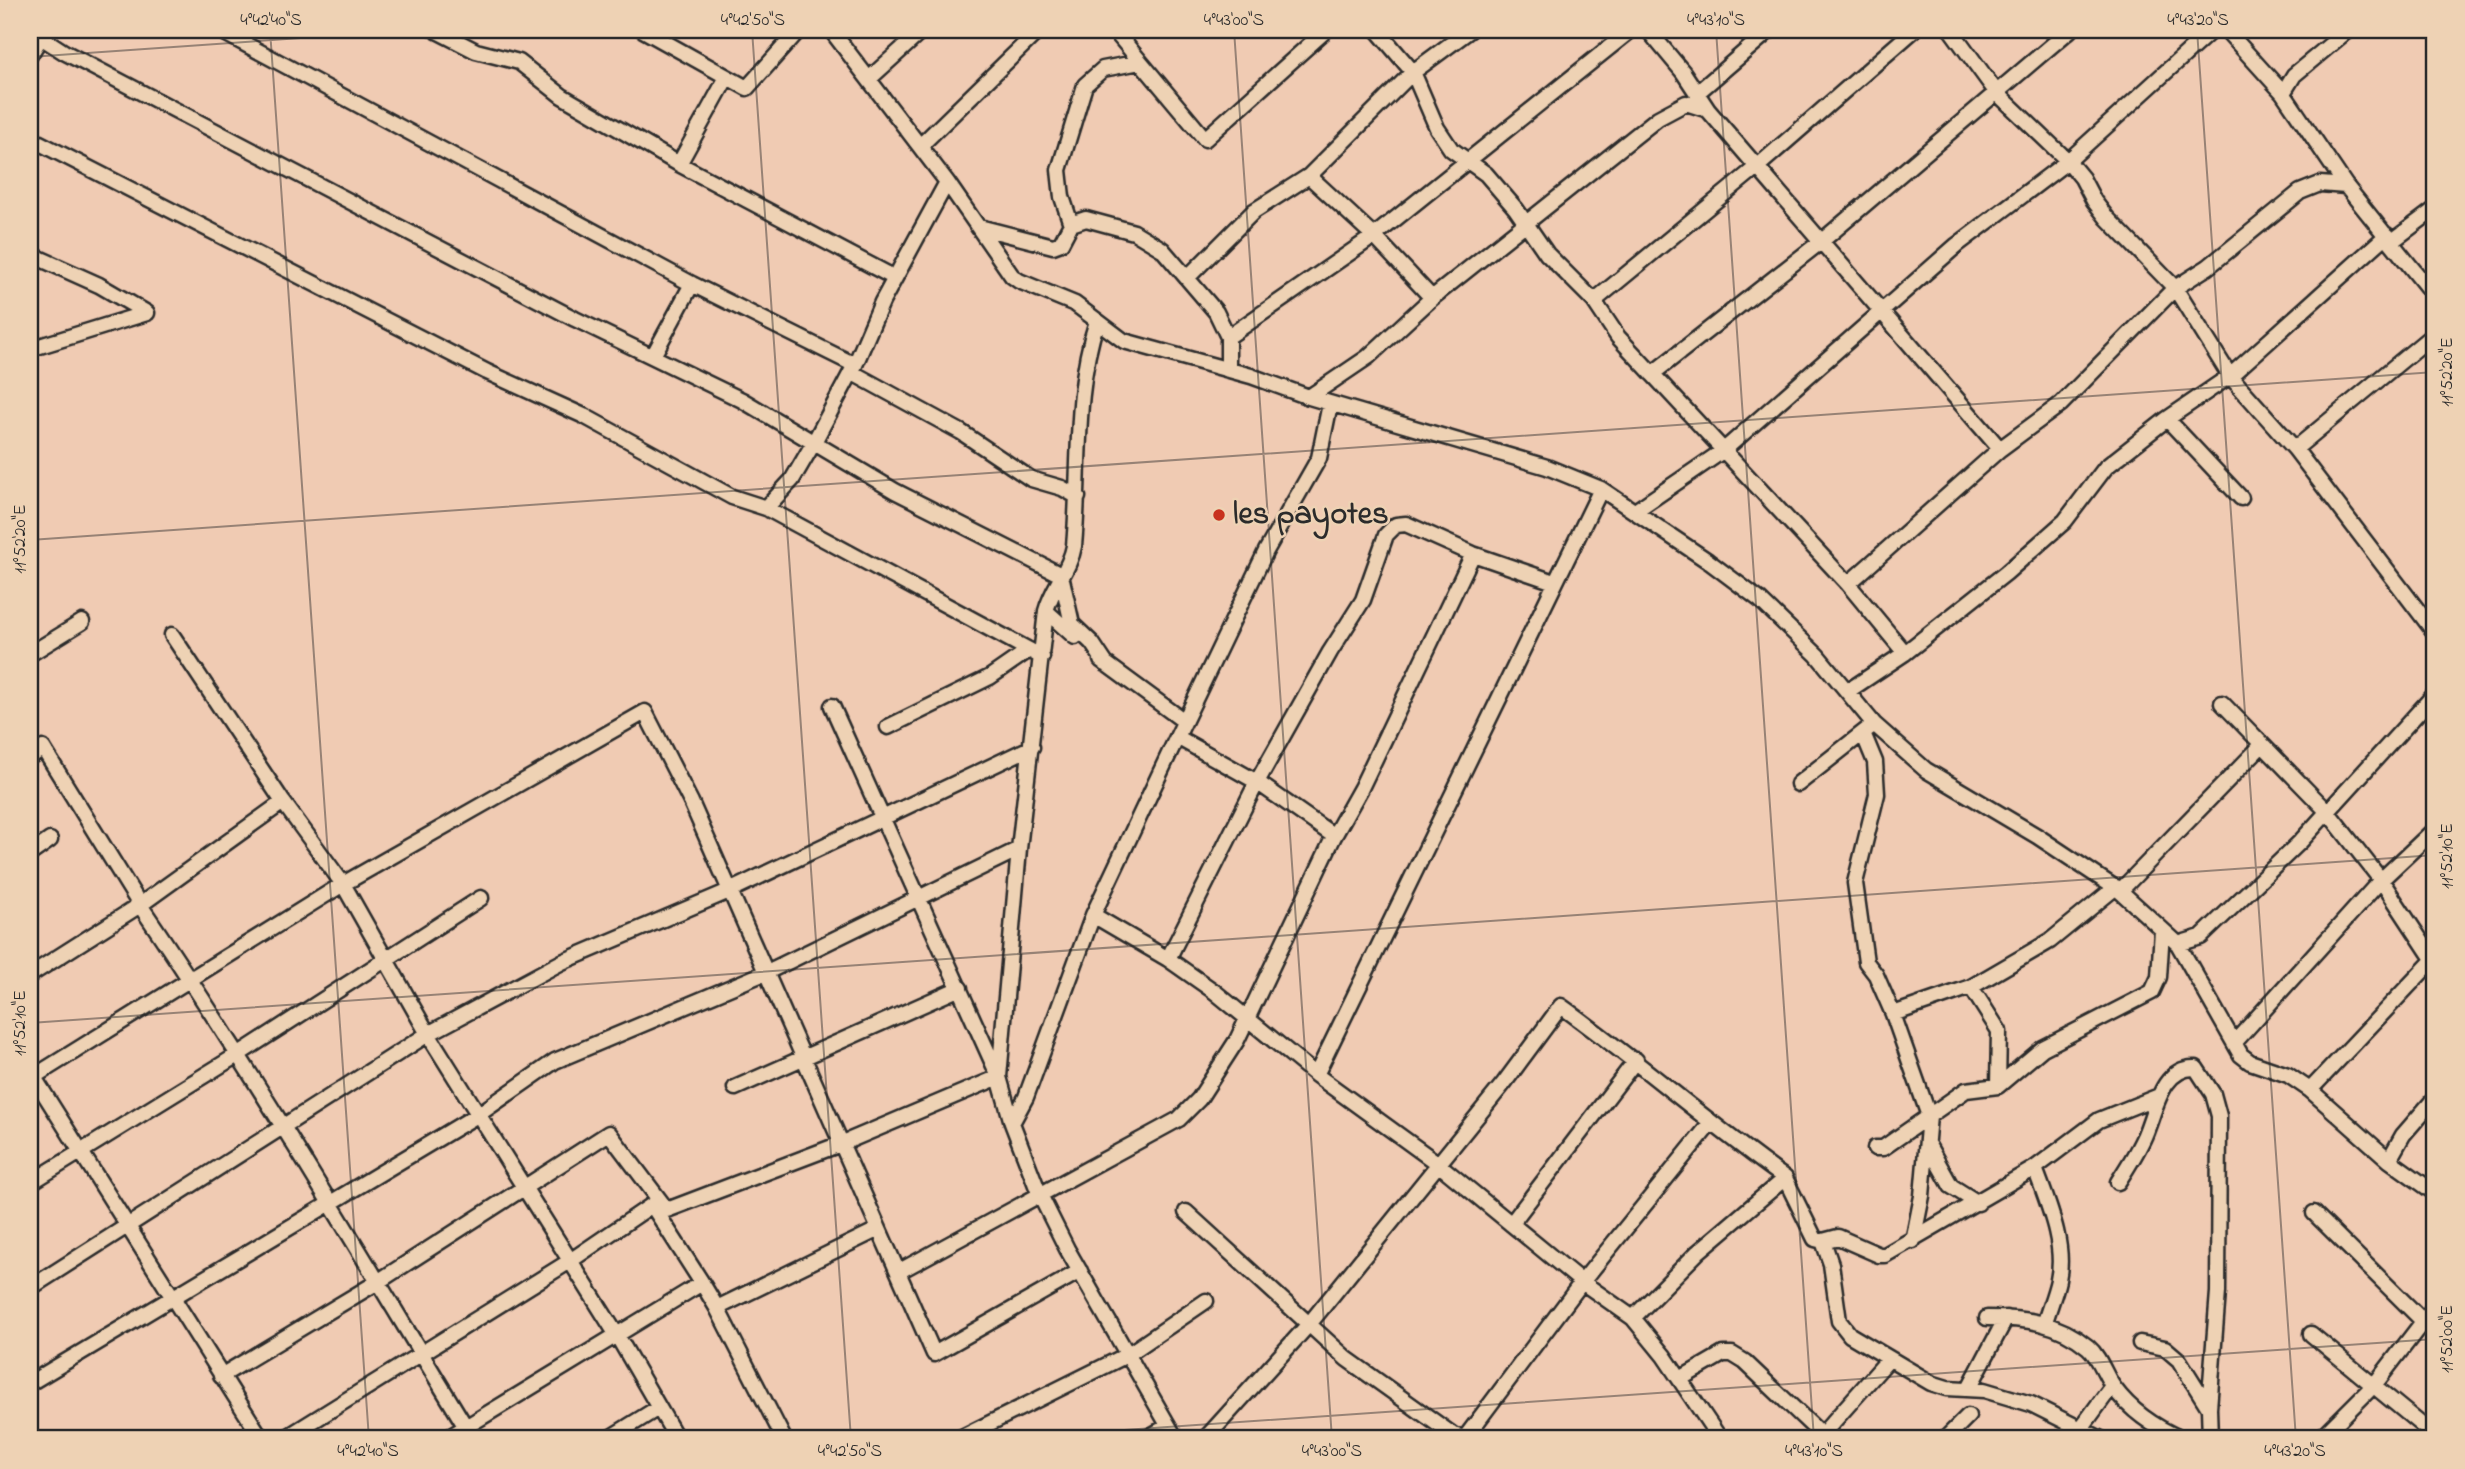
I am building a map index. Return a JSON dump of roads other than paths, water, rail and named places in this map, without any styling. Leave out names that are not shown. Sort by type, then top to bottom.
[{"type":"street","points":[[219,30],[853,368],[961,432],[1031,479],[1062,488],[1078,497]]},
{"type":"street","points":[[435,30],[477,51],[519,62],[562,96],[679,164],[895,278]]},
{"type":"street","points":[[643,30],[747,88],[799,30]]},
{"type":"street","points":[[831,30],[947,182],[1012,276],[1074,304],[1125,341],[1547,467],[1601,489],[1760,600],[1797,635],[1848,691],[1868,729],[1875,762],[1877,794],[1855,883],[1866,962],[1876,975],[1893,1014],[1929,1116],[1928,1145],[1913,1241]]},
{"type":"street","points":[[869,79],[923,30]]},
{"type":"street","points":[[920,146],[1039,30]]},
{"type":"street","points":[[1114,30],[1205,139],[1326,30]]},
{"type":"street","points":[[1377,30],[1413,72],[1437,128],[1451,149],[1486,174],[1547,254],[1594,301],[1618,337],[1848,584],[1905,653]]},
{"type":"street","points":[[1188,277],[1254,211],[1309,176],[1413,72],[1470,30]]},
{"type":"street","points":[[1228,337],[1374,236],[1631,30]]},
{"type":"street","points":[[1648,30],[1708,110],[1823,240],[1881,312],[2000,449]]},
{"type":"street","points":[[1697,93],[1770,30]]},
{"type":"street","points":[[1594,301],[1758,166],[1914,30]]},
{"type":"street","points":[[1951,30],[1997,93],[2067,161],[2082,178],[2106,218],[2175,288],[2230,376],[2295,449],[2435,633]]},
{"type":"street","points":[[1652,374],[1823,240],[2070,30]]},
{"type":"street","points":[[1635,511],[1724,450],[1956,246],[2067,161],[2212,30]]},
{"type":"street","points":[[2226,30],[2283,93],[2346,186],[2435,298]]},
{"type":"street","points":[[2283,93],[2294,75],[2348,30]]},
{"type":"street","points":[[30,55],[35,33],[565,313],[742,400],[895,491],[1061,575]]},
{"type":"street","points":[[1071,224],[1062,197],[1059,170],[1085,85],[1103,69],[1140,62]]},
{"type":"street","points":[[679,164],[727,77]]},
{"type":"street","points":[[1309,397],[1368,358],[1432,298],[1671,109],[1686,103],[1708,110]]},
{"type":"street","points":[[30,138],[118,186],[480,369],[584,416],[732,497],[766,509],[1036,654]]},
{"type":"street","points":[[1309,176],[1374,236],[1432,298]]},
{"type":"street","points":[[766,509],[792,480],[813,444],[853,368],[895,278],[947,182]]},
{"type":"street","points":[[1848,584],[2000,449],[2062,404],[2175,288],[2208,267],[2300,192],[2320,184],[2346,186]]},
{"type":"street","points":[[1848,691],[1905,653],[2016,565],[2065,521],[2106,467],[2166,419],[2230,376],[2389,239],[2435,209]]},
{"type":"street","points":[[979,227],[1053,246],[1060,243],[1071,224],[1086,219],[1133,232],[1162,249],[1216,312],[1228,337],[1228,370]]},
{"type":"street","points":[[30,254],[99,285],[147,313],[30,349]]},
{"type":"street","points":[[653,356],[692,284]]},
{"type":"street","points":[[999,1077],[1019,849],[1032,747],[1036,654],[1046,611],[1061,575],[1072,558],[1078,497],[1081,396],[1087,353],[1097,321]]},
{"type":"street","points":[[2295,449],[2435,333]]},
{"type":"street","points":[[1012,1123],[1026,1097],[1093,915],[1266,551],[1319,458],[1330,404]]},
{"type":"street","points":[[2166,419],[2241,498]]},
{"type":"street","points":[[1316,1075],[1601,489]]},
{"type":"street","points":[[1168,958],[1257,782],[1330,652],[1363,600],[1386,534],[1396,525],[1406,524],[1473,554],[1555,582]]},
{"type":"street","points":[[898,1272],[1038,1193],[1178,1119],[1199,1099],[1237,1040],[1473,554]]},
{"type":"street","points":[[1061,575],[1072,624],[1092,643],[1106,664]]},
{"type":"street","points":[[1046,611],[1106,664],[1184,722]]},
{"type":"street","points":[[30,654],[82,622]]},
{"type":"street","points":[[172,635],[283,802],[344,884],[384,961],[618,1337],[677,1439]]},
{"type":"street","points":[[888,726],[1036,654]]},
{"type":"street","points":[[2178,944],[2201,937],[2300,842],[2435,694]]},
{"type":"street","points":[[2222,703],[2327,811],[2381,880],[2435,960],[2310,1090]]},
{"type":"street","points":[[832,706],[999,1077],[1012,1123],[1038,1193],[1176,1439]]},
{"type":"street","points":[[262,1439],[129,1225],[31,1076],[191,981],[344,884],[645,712],[691,802],[934,1354],[1080,1271]]},
{"type":"street","points":[[1798,784],[1868,729]]},
{"type":"street","points":[[1868,729],[1944,783],[2037,836],[2118,889],[2178,944],[2241,1055],[2250,1062],[2288,1075],[2310,1090],[2389,1160],[2435,1193]]},
{"type":"street","points":[[1177,737],[1257,782],[1334,836]]},
{"type":"street","points":[[1893,1014],[1972,987],[2050,941],[2118,889],[2262,745]]},
{"type":"street","points":[[30,1288],[428,1034],[562,962],[729,891],[1032,747]]},
{"type":"street","points":[[30,757],[43,748],[140,905],[284,1126],[376,1283],[469,1433]]},
{"type":"street","points":[[30,975],[140,905],[283,802]]},
{"type":"street","points":[[2235,1042],[2381,880],[2435,829]]},
{"type":"street","points":[[30,854],[50,840]]},
{"type":"street","points":[[30,1383],[171,1296],[330,1205],[479,1114],[555,1061],[767,972],[1019,849]]},
{"type":"street","points":[[30,1183],[239,1055],[481,898]]},
{"type":"street","points":[[1093,915],[1168,958],[1247,1017],[1316,1075],[1437,1163],[1582,1282],[1633,1318],[1680,1379],[1720,1439]]},
{"type":"street","points":[[1875,1148],[1884,1148],[1966,1090],[1998,1086],[2043,1048],[2151,992],[2160,977],[2162,930]]},
{"type":"street","points":[[1972,987],[1999,1031],[1998,1086]]},
{"type":"street","points":[[735,1088],[960,988]]},
{"type":"street","points":[[1205,1439],[1310,1323],[1504,1083],[1561,1006],[1636,1060],[1710,1124],[1785,1178],[1815,1239],[1823,1241],[1838,1237],[1879,1255],[1913,1241],[1978,1203],[2035,1168],[2099,1120],[2159,1096]]},
{"type":"street","points":[[1511,1224],[1636,1060]]},
{"type":"street","points":[[2118,1182],[2145,1135],[2159,1096],[2171,1078],[2181,1070],[2196,1068],[2213,1094],[2219,1116],[2218,1292],[2208,1408],[2210,1439]]},
{"type":"street","points":[[284,1439],[570,1261],[652,1205],[667,1209],[843,1143],[999,1077]]},
{"type":"street","points":[[2389,1160],[2403,1135],[2435,1098]]},
{"type":"street","points":[[1186,1212],[1377,1383],[1458,1439],[1469,1434],[1582,1282],[1710,1124]]},
{"type":"street","points":[[221,1376],[376,1283],[609,1133],[667,1209]]},
{"type":"street","points":[[1928,1145],[1951,1186],[1978,1203]]},
{"type":"street","points":[[2035,1168],[2049,1205],[2059,1251],[2058,1280],[2045,1322]]},
{"type":"street","points":[[1633,1318],[1698,1252],[1785,1178]]},
{"type":"street","points":[[652,1205],[717,1308],[784,1439]]},
{"type":"street","points":[[2314,1213],[2435,1334]]},
{"type":"street","points":[[717,1308],[879,1229]]},
{"type":"street","points":[[1823,1241],[1831,1264],[1839,1321],[1850,1335],[1931,1383],[1947,1388],[1969,1388],[2031,1404],[2101,1439]]},
{"type":"street","points":[[446,1439],[469,1433],[702,1283]]},
{"type":"street","points":[[958,1439],[1127,1355],[1206,1301]]},
{"type":"street","points":[[2320,1439],[2375,1384],[2435,1306]]},
{"type":"street","points":[[1987,1318],[2045,1322],[2090,1349],[2112,1385],[2140,1414],[2182,1439]]},
{"type":"street","points":[[1969,1388],[2006,1318]]},
{"type":"street","points":[[2311,1334],[2435,1436]]},
{"type":"street","points":[[2140,1343],[2171,1351],[2208,1408]]},
{"type":"street","points":[[1680,1379],[1723,1354],[1732,1354],[1745,1362],[1822,1438],[1889,1359]]},
{"type":"street","points":[[2081,1427],[2112,1385]]},
{"type":"street","points":[[608,1439],[658,1408]]},
{"type":"street","points":[[1945,1439],[1968,1416]]},
{"type":"street","points":[[1145,1439],[1168,1426]]},
{"type":"place","name":"les payotes","points":[[1219,515]]}]
